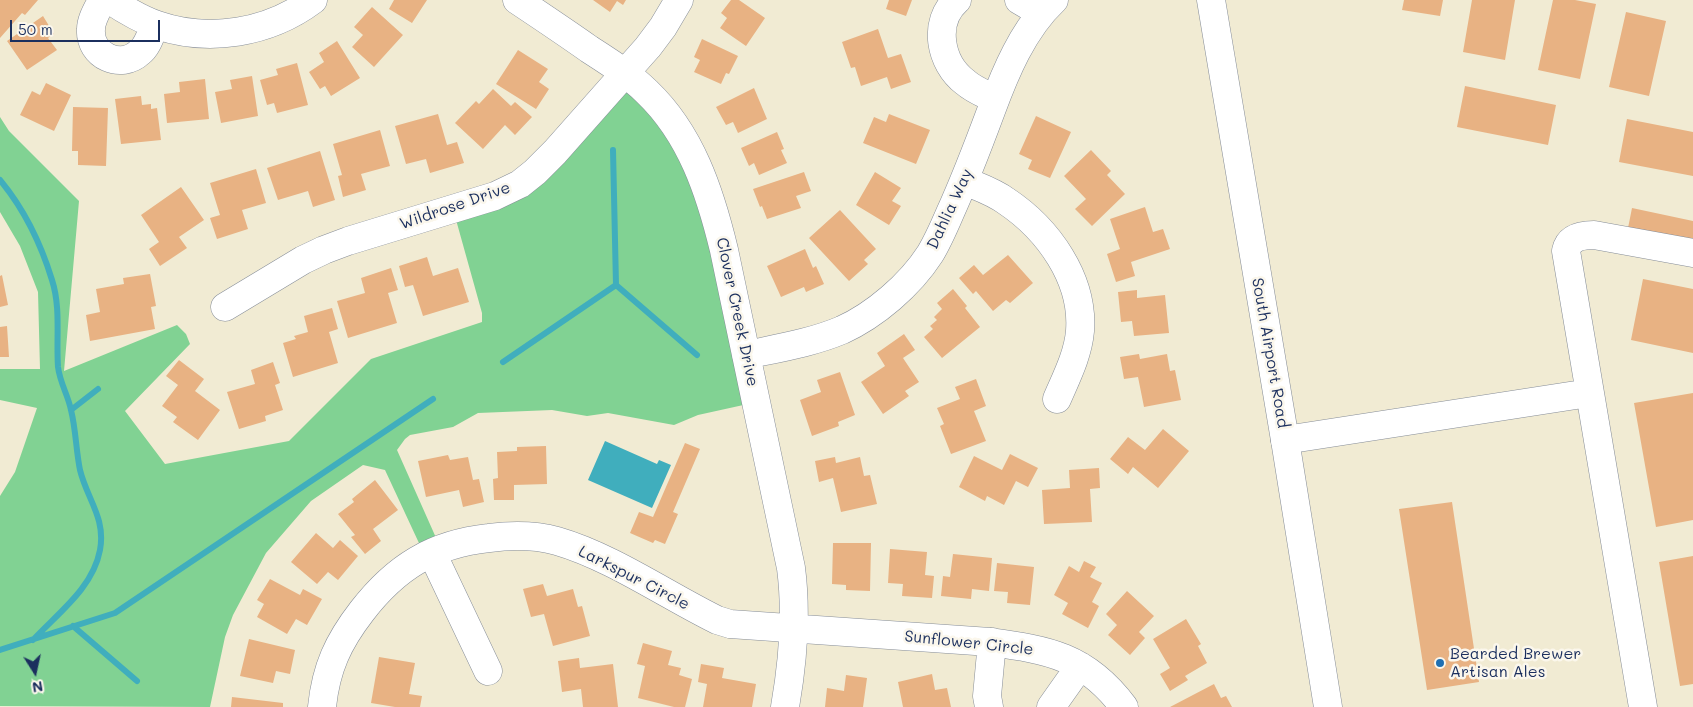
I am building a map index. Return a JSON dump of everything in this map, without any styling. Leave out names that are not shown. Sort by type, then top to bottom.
[{"type":"street","points":[[102,0],[93,20],[91,30],[96,49],[108,58],[124,60],[138,54],[145,47],[155,25]]},
{"type":"street","points":[[110,0],[128,12],[155,25],[198,33],[242,31],[280,20],[313,0]]},
{"type":"street","name":"Clover Creek Drive","points":[[517,0],[624,72],[648,93],[666,113],[684,141],[703,178],[716,218],[788,551],[792,581],[794,628],[791,668],[785,707]]},
{"type":"street","name":"Wildrose Drive","points":[[225,307],[303,260],[324,250],[495,196],[520,184],[536,172],[555,152],[656,37],[679,0]]},
{"type":"street","points":[[957,0],[948,11],[942,24],[942,38],[946,55],[953,69],[964,82],[996,99]]},
{"type":"street","name":"South Airport Road","points":[[1211,0],[1328,707]]},
{"type":"street","name":"Dahlia Way","points":[[746,355],[799,344],[834,333],[856,323],[878,308],[905,284],[930,254],[965,181],[996,99],[1038,4]]},
{"type":"street","points":[[965,181],[1006,200],[1029,219],[1055,250],[1070,273],[1078,299],[1080,329],[1076,351],[1057,399]]},
{"type":"street","points":[[1643,707],[1566,251],[1568,244],[1574,239],[1598,235],[1693,253]]},
{"type":"street","points":[[1285,440],[1589,393]]},
{"type":"street","name":"Larkspur Circle","points":[[322,707],[328,672],[338,646],[347,630],[377,592],[406,567],[432,553],[462,543],[488,538],[519,536],[552,540],[610,563],[717,620],[740,625],[794,628]]},
{"type":"street","points":[[432,553],[488,670]]},
{"type":"street","name":"Sunflower Circle","points":[[794,628],[992,642],[1050,652],[1080,666],[1094,676],[1105,685],[1124,707]]},
{"type":"street","points":[[989,707],[987,696],[992,642]]},
{"type":"street","points":[[1051,707],[1080,666]]},
{"type":"green space","points":[[624,72],[685,141],[757,402],[698,415],[674,425],[608,413],[587,416],[552,410],[478,413],[453,427],[410,435],[397,450],[441,549],[425,556],[385,470],[363,465],[311,501],[266,553],[233,615],[225,637],[210,707],[0,706],[0,496],[15,472],[37,408],[0,400],[0,369],[40,369],[38,292],[20,246],[0,212],[0,117],[9,131],[79,201],[64,371],[177,325],[186,334],[190,344],[125,411],[165,464],[289,441],[371,359],[482,322],[482,313],[453,209],[495,196]]},
{"type":"water","points":[[605,441],[657,464],[659,460],[671,465],[652,508],[588,480]]},
{"type":"building","points":[[0,0],[38,0],[25,15],[22,13],[0,38]]},
{"type":"building","points":[[394,0],[427,0],[412,23],[389,9]]},
{"type":"building","points":[[593,0],[626,0],[623,5],[617,1],[610,12]]},
{"type":"building","points":[[731,0],[739,0],[765,18],[746,46],[720,28],[727,18],[721,13]]},
{"type":"building","points":[[889,0],[912,0],[906,16],[886,9]]},
{"type":"building","points":[[1404,0],[1443,0],[1440,16],[1402,10]]},
{"type":"building","points":[[1472,0],[1515,0],[1505,60],[1463,52]]},
{"type":"building","points":[[1553,0],[1575,0],[1596,4],[1580,79],[1538,70]]},
{"type":"building","points":[[372,7],[403,35],[374,67],[352,47],[363,35],[354,27]]},
{"type":"building","points":[[1626,12],[1666,21],[1649,96],[1609,87]]},
{"type":"building","points":[[43,16],[54,34],[48,38],[57,50],[27,70],[7,41]]},
{"type":"building","points":[[878,29],[888,58],[901,54],[911,82],[891,89],[887,77],[861,86],[855,67],[851,68],[842,42]]},
{"type":"building","points":[[702,39],[738,56],[729,74],[726,73],[721,84],[694,72],[700,60],[694,57]]},
{"type":"building","points":[[337,41],[360,78],[331,96],[325,86],[320,89],[309,72],[324,62],[319,53]]},
{"type":"building","points":[[518,50],[548,69],[539,82],[549,89],[536,109],[496,84]]},
{"type":"building","points":[[297,63],[308,105],[277,113],[274,103],[267,105],[260,80],[278,75],[276,69]]},
{"type":"building","points":[[252,76],[258,116],[221,123],[215,92],[232,89],[230,80]]},
{"type":"building","points":[[205,79],[209,119],[167,123],[164,94],[180,92],[179,82]]},
{"type":"building","points":[[46,83],[71,95],[54,131],[20,115],[32,91],[40,95]]},
{"type":"building","points":[[1465,86],[1556,105],[1548,145],[1457,127]]},
{"type":"building","points":[[754,88],[767,119],[738,133],[733,122],[726,125],[716,107]]},
{"type":"building","points":[[493,89],[511,106],[515,102],[532,117],[515,135],[505,125],[483,149],[455,123],[476,101],[479,104]]},
{"type":"building","points":[[141,96],[142,105],[151,104],[151,109],[157,108],[161,140],[121,144],[115,99]]},
{"type":"building","points":[[73,107],[108,108],[106,166],[78,165],[78,151],[72,151]]},
{"type":"building","points":[[438,114],[447,145],[457,142],[464,163],[430,173],[426,159],[406,164],[395,126]]},
{"type":"building","points":[[889,114],[930,130],[916,164],[863,143],[874,117],[886,122]]},
{"type":"building","points":[[1036,116],[1071,132],[1050,178],[1028,169],[1032,160],[1019,154]]},
{"type":"building","points":[[1627,119],[1693,132],[1693,176],[1619,162]]},
{"type":"building","points":[[380,130],[390,166],[361,174],[366,190],[343,197],[338,176],[342,175],[333,144]]},
{"type":"building","points":[[777,132],[784,149],[781,150],[787,163],[759,175],[754,163],[749,166],[741,148]]},
{"type":"building","points":[[1091,150],[1111,171],[1107,175],[1125,194],[1092,226],[1075,209],[1086,199],[1064,176]]},
{"type":"building","points":[[320,151],[335,200],[313,207],[308,191],[278,200],[267,168]]},
{"type":"building","points":[[256,169],[266,203],[242,210],[248,229],[217,239],[210,218],[220,215],[210,183]]},
{"type":"building","points":[[804,172],[811,191],[796,196],[801,208],[767,219],[753,189]]},
{"type":"building","points":[[875,172],[901,188],[892,201],[901,206],[889,225],[856,205]]},
{"type":"building","points":[[181,187],[204,220],[179,237],[187,248],[160,266],[149,249],[159,242],[141,215]]},
{"type":"building","points":[[1145,207],[1153,232],[1163,229],[1170,249],[1131,262],[1135,276],[1116,282],[1107,254],[1120,249],[1110,219]]},
{"type":"building","points":[[1632,208],[1693,221],[1693,241],[1628,228]]},
{"type":"building","points":[[840,210],[876,249],[864,260],[868,264],[849,281],[809,238]]},
{"type":"building","points":[[805,249],[813,268],[816,266],[824,284],[806,292],[804,287],[781,297],[767,266]]},
{"type":"building","points":[[1008,255],[1033,283],[1010,303],[1006,300],[993,311],[976,291],[973,294],[959,278],[974,265],[983,275]]},
{"type":"building","points":[[427,257],[433,276],[458,268],[469,302],[423,316],[413,285],[405,287],[399,266]]},
{"type":"building","points":[[391,268],[398,290],[388,293],[397,323],[348,338],[337,301],[365,293],[361,278]]},
{"type":"building","points":[[150,274],[156,306],[151,307],[155,329],[90,341],[86,315],[100,312],[96,289],[124,284],[123,278]]},
{"type":"building","points":[[2,275],[8,305],[0,307],[0,276]]},
{"type":"building","points":[[1643,279],[1693,289],[1693,353],[1631,340]]},
{"type":"building","points":[[953,289],[967,306],[965,308],[980,327],[942,358],[924,337],[933,329],[930,326],[937,320],[934,317],[942,309],[937,303]]},
{"type":"building","points":[[1137,290],[1137,298],[1165,295],[1169,333],[1134,336],[1132,321],[1121,322],[1118,292]]},
{"type":"building","points":[[332,308],[338,329],[329,332],[338,363],[293,377],[283,343],[296,339],[294,336],[308,332],[304,316]]},
{"type":"building","points":[[7,326],[9,357],[0,357],[0,327]]},
{"type":"building","points":[[904,334],[915,350],[903,358],[919,382],[905,391],[909,396],[883,414],[861,382],[885,366],[877,353]]},
{"type":"building","points":[[1139,354],[1140,359],[1167,354],[1170,371],[1175,370],[1181,400],[1144,407],[1138,377],[1124,379],[1120,357]]},
{"type":"building","points":[[179,360],[204,379],[195,391],[220,410],[198,440],[173,422],[177,417],[162,406],[178,385],[166,376]]},
{"type":"building","points":[[273,362],[280,383],[275,385],[283,410],[265,416],[266,421],[239,429],[227,392],[255,384],[251,370]]},
{"type":"building","points":[[840,372],[855,415],[838,422],[839,426],[812,436],[800,400],[821,392],[817,380]]},
{"type":"building","points":[[976,379],[986,406],[974,411],[986,441],[951,454],[940,426],[944,424],[937,408],[960,399],[955,387]]},
{"type":"building","points":[[1693,393],[1693,520],[1656,527],[1634,403]]},
{"type":"building","points":[[1163,429],[1189,451],[1158,488],[1133,467],[1128,474],[1110,459],[1128,437],[1145,450]]},
{"type":"building","points":[[685,443],[700,449],[673,512],[678,514],[665,544],[655,540],[653,543],[630,533],[639,512],[653,517]]},
{"type":"building","points":[[546,446],[547,484],[514,485],[514,500],[494,500],[493,479],[498,478],[497,452],[517,451],[517,447]]},
{"type":"building","points":[[1010,454],[1038,468],[1028,487],[1016,481],[1004,505],[987,496],[985,501],[959,487],[974,456],[1002,470]]},
{"type":"building","points":[[448,455],[450,460],[468,457],[473,480],[479,479],[484,502],[463,507],[459,490],[426,497],[418,461]]},
{"type":"building","points":[[835,457],[836,463],[860,457],[864,476],[870,475],[877,504],[841,512],[833,478],[819,482],[815,461]]},
{"type":"building","points":[[1099,468],[1100,488],[1090,489],[1092,522],[1044,524],[1042,490],[1070,488],[1069,470]]},
{"type":"building","points":[[375,480],[398,510],[373,529],[381,541],[365,554],[351,537],[355,535],[338,514],[354,502],[352,499]]},
{"type":"building","points":[[1452,502],[1479,682],[1427,690],[1399,509]]},
{"type":"building","points":[[316,533],[333,548],[340,540],[358,556],[338,580],[328,572],[317,584],[291,562]]},
{"type":"building","points":[[833,543],[871,543],[870,591],[846,590],[846,585],[832,584]]},
{"type":"building","points":[[890,549],[927,552],[925,575],[934,576],[932,598],[902,596],[903,584],[888,583]]},
{"type":"building","points":[[953,554],[992,558],[989,591],[972,589],[971,599],[941,596],[943,576],[950,577]]},
{"type":"building","points":[[1693,556],[1693,684],[1680,686],[1659,562]]},
{"type":"building","points":[[1084,561],[1096,567],[1090,577],[1102,583],[1092,602],[1099,606],[1088,628],[1062,614],[1068,603],[1054,595],[1069,566],[1079,572]]},
{"type":"building","points":[[997,563],[1034,567],[1030,605],[1007,603],[1008,592],[994,591]]},
{"type":"building","points":[[270,579],[300,595],[303,589],[322,599],[307,625],[296,619],[287,634],[257,617],[264,604],[257,600]]},
{"type":"building","points":[[543,584],[547,596],[573,589],[578,607],[582,606],[590,636],[553,646],[544,614],[531,617],[523,589]]},
{"type":"building","points":[[1127,591],[1154,616],[1139,632],[1145,638],[1130,655],[1108,635],[1117,625],[1106,614]]},
{"type":"building","points":[[1186,619],[1201,644],[1198,646],[1207,663],[1185,676],[1188,680],[1170,691],[1160,674],[1170,668],[1153,639]]},
{"type":"building","points":[[249,639],[295,650],[290,674],[276,671],[273,683],[240,676]]},
{"type":"building","points":[[643,643],[672,651],[668,665],[681,668],[679,675],[692,679],[685,707],[674,707],[638,698],[645,666],[637,664]]},
{"type":"building","points":[[379,657],[415,663],[409,694],[422,696],[420,707],[395,707],[371,703]]},
{"type":"building","points":[[579,658],[580,668],[613,664],[618,707],[583,707],[581,689],[562,692],[558,661]]},
{"type":"building","points":[[701,664],[724,668],[722,678],[756,684],[752,707],[703,707],[707,684],[698,682]]},
{"type":"building","points":[[932,674],[935,690],[947,688],[951,707],[903,707],[898,682]]},
{"type":"building","points":[[846,675],[867,678],[863,707],[825,707],[827,688],[844,691]]},
{"type":"building","points":[[1214,684],[1221,698],[1226,696],[1232,707],[1170,707]]},
{"type":"building","points":[[232,697],[283,703],[283,707],[231,707]]},
{"type":"waterway","points":[[613,150],[616,285],[697,355]]},
{"type":"waterway","points":[[0,180],[17,203],[31,227],[43,253],[52,280],[57,312],[59,373],[73,418],[80,470],[98,518],[101,539],[96,564],[82,588],[33,640]]},
{"type":"waterway","points":[[503,362],[616,285]]},
{"type":"waterway","points":[[71,410],[98,389]]},
{"type":"waterway","points":[[0,650],[115,613],[433,399]]},
{"type":"waterway","points":[[73,626],[137,681]]},
{"type":"place","name":"Bearded Brewer Artisan Ales","points":[[1440,663]]}]
